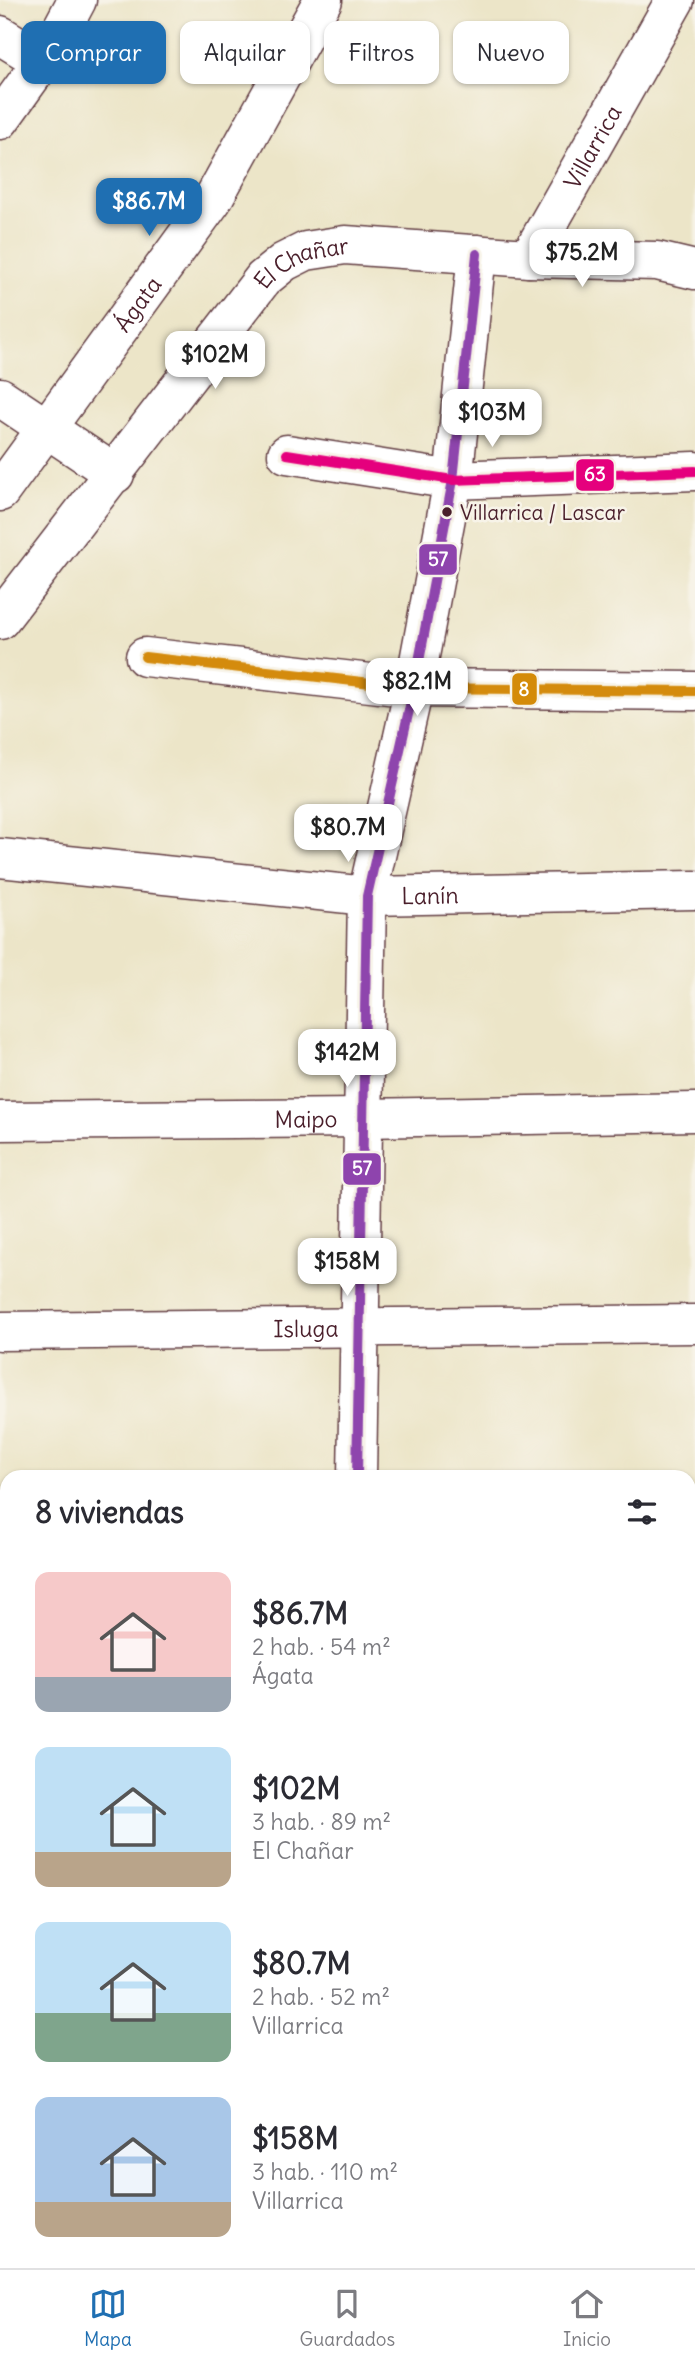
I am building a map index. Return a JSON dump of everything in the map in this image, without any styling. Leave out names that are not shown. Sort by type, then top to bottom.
[{"type":"street","points":[[66,21],[77,0]]},
{"type":"street","name":"Ágata","points":[[0,492],[212,201],[323,0]]},
{"type":"street","name":"Villarrica","points":[[528,258],[675,0]]},
{"type":"street","points":[[0,34],[21,48]]},
{"type":"street","points":[[0,120],[26,84]]},
{"type":"street","name":"El Chañar","points":[[0,620],[263,279],[284,262],[306,251],[345,245],[528,258],[657,261],[695,270]]},
{"type":"street","points":[[357,1470],[367,896],[414,688],[453,480],[477,254]]},
{"type":"street","points":[[0,397],[115,474]]},
{"type":"street","points":[[287,454],[453,480],[695,471]]},
{"type":"street","points":[[145,657],[414,688],[695,691]]},
{"type":"street","name":"Lanín","points":[[0,858],[367,896],[695,890]]},
{"type":"street","name":"Maipo","points":[[0,1121],[695,1112]]},
{"type":"street","name":"Isluga","points":[[0,1331],[695,1324]]},
{"type":"transit line","name":"57","points":[[357,1470],[367,896],[414,688],[453,480],[477,254]]},
{"type":"transit line","name":"63","points":[[287,454],[453,480],[695,471]]},
{"type":"transit line","name":"8","points":[[145,657],[414,688],[695,691]]},
{"type":"place","name":"Villarrica / Lascar","points":[[447,512]]}]
